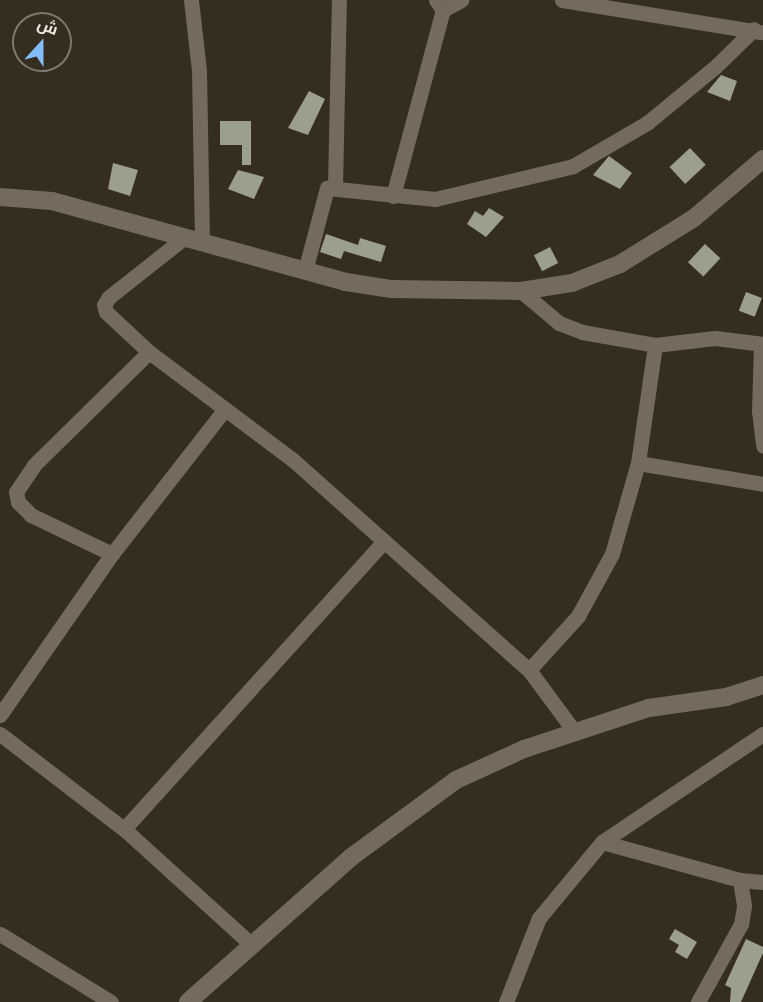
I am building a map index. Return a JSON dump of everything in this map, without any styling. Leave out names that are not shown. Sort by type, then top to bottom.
[{"type":"street","points":[[191,0],[200,69],[194,239]]},
{"type":"street","points":[[335,186],[339,0]]},
{"type":"street","points":[[393,196],[440,5],[461,0]]},
{"type":"street","points":[[562,0],[758,31]]},
{"type":"street","points":[[305,271],[323,193],[335,186],[393,196],[435,200],[573,166],[647,123],[758,31]]},
{"type":"street","points":[[0,197],[52,201],[305,271],[391,289],[521,291],[572,283],[629,259],[694,218],[763,159]]},
{"type":"street","points":[[194,239],[109,297],[104,305],[108,315],[149,352],[293,460],[529,670],[574,732]]},
{"type":"street","points":[[521,291],[559,323],[582,332],[655,345],[715,338],[762,344],[759,411],[763,446]]},
{"type":"street","points":[[529,670],[578,616],[612,554],[638,463],[655,345]]},
{"type":"street","points":[[112,554],[32,515],[18,501],[16,492],[34,465],[149,352]]},
{"type":"street","points":[[0,715],[112,554],[225,409]]},
{"type":"street","points":[[638,463],[763,484]]},
{"type":"street","points":[[124,829],[384,541]]},
{"type":"street","points":[[188,1002],[350,858],[456,780],[524,749],[649,708],[726,697],[763,685]]},
{"type":"street","points":[[0,734],[124,829],[251,944]]},
{"type":"street","points":[[506,1002],[539,918],[602,842],[763,734]]},
{"type":"street","points":[[602,842],[740,880],[763,882]]},
{"type":"street","points":[[698,1002],[741,924],[744,906],[740,880]]},
{"type":"street","points":[[0,934],[111,1002]]},
{"type":"building","points":[[721,75],[737,81],[730,101],[707,92]]},
{"type":"building","points":[[309,91],[325,99],[308,135],[288,128]]},
{"type":"building","points":[[220,121],[251,121],[251,165],[242,165],[242,145],[220,145]]},
{"type":"building","points":[[690,148],[706,165],[685,184],[670,167]]},
{"type":"building","points":[[609,156],[632,173],[620,189],[593,175]]},
{"type":"building","points":[[113,163],[138,170],[130,196],[108,189]]},
{"type":"building","points":[[238,170],[264,177],[254,199],[228,189]]},
{"type":"building","points":[[489,208],[504,217],[486,237],[467,224],[475,211],[483,216]]},
{"type":"building","points":[[326,234],[358,245],[360,238],[386,246],[381,262],[344,251],[341,259],[320,252]]},
{"type":"building","points":[[705,244],[720,258],[703,277],[688,262]]},
{"type":"building","points":[[550,247],[558,263],[542,271],[534,255]]},
{"type":"building","points":[[746,292],[762,298],[755,317],[739,311]]},
{"type":"building","points":[[675,929],[697,942],[687,959],[675,952],[679,945],[669,939]]},
{"type":"building","points":[[746,939],[763,947],[763,953],[741,1002],[730,1002],[731,988],[725,985]]}]
